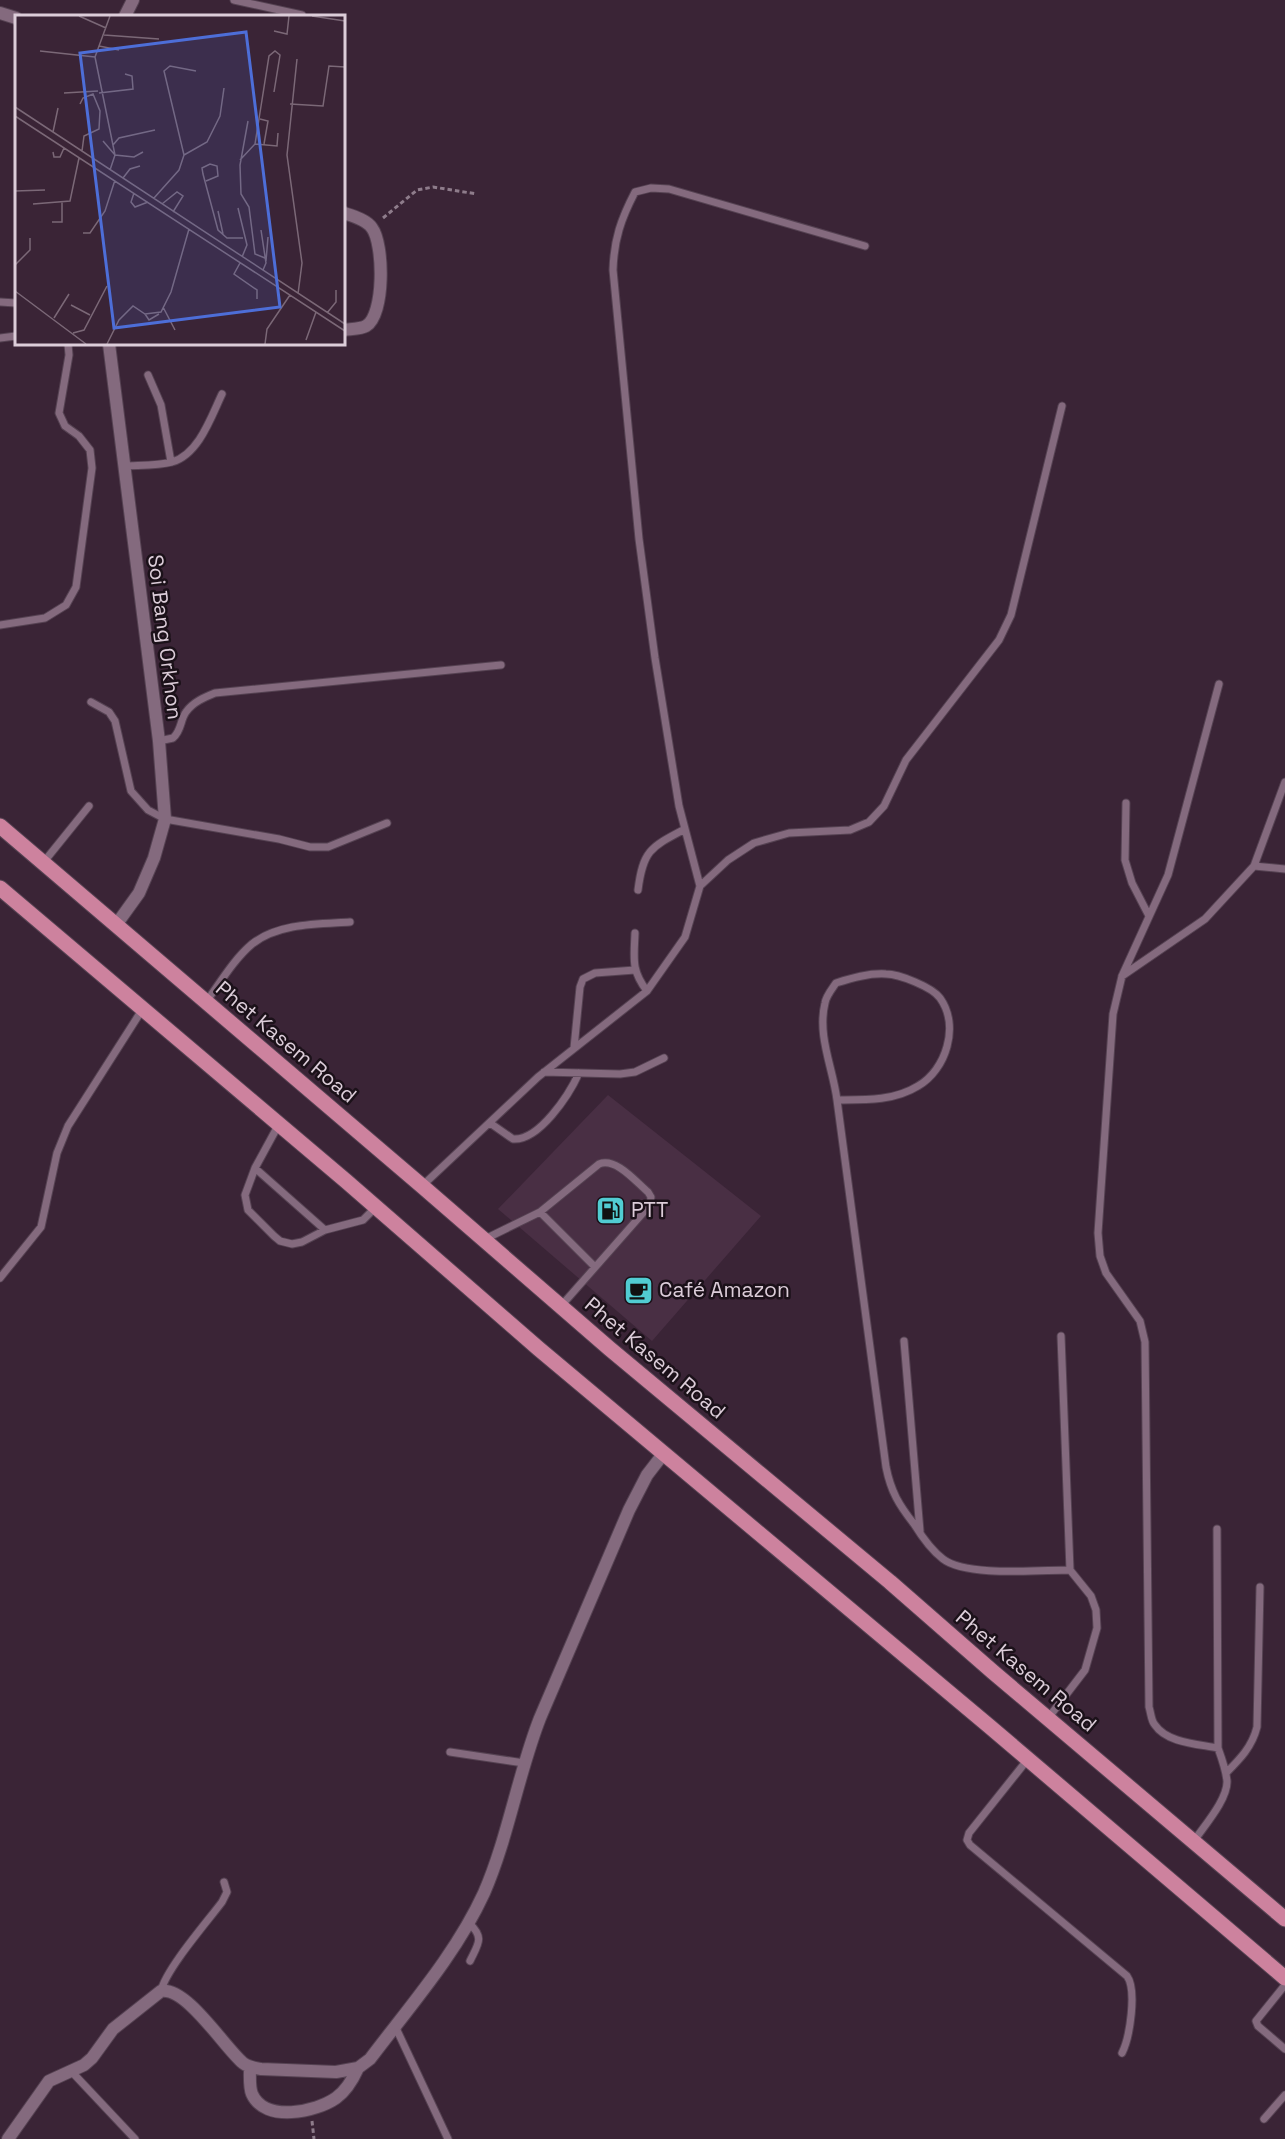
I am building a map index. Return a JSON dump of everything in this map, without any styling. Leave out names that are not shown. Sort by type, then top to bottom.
[{"type":"main road","name":"Phet Kasem Road","points":[[0,826],[422,1186],[610,1350],[890,1582],[1285,1919]]},
{"type":"main road","points":[[0,888],[279,1124],[539,1349],[1285,1978]]},
{"type":"street","points":[[126,15],[133,0]]},
{"type":"street","points":[[0,13],[15,18]]},
{"type":"street","points":[[345,213],[363,220],[372,227],[379,247],[380,297],[374,318],[366,326],[345,330]]},
{"type":"street","name":"Soi Bang Orkhon","points":[[109,345],[159,741],[165,819],[154,858],[139,893],[116,925]]},
{"type":"street","points":[[8,2139],[43,2088],[59,2075],[72,2071],[92,2058],[113,2029],[161,1990],[169,1990],[180,1996],[250,2067],[336,2072],[358,2068],[370,2059],[469,1923],[485,1890],[524,1763],[560,1668],[629,1510],[647,1476],[664,1453]]},
{"type":"street","points":[[250,2067],[251,2093],[257,2102],[274,2113],[290,2113],[335,2099],[353,2079],[358,2068]]},
{"type":"lane","points":[[234,0],[302,15]]},
{"type":"lane","points":[[700,886],[679,806],[655,658],[639,539],[613,270],[614,243],[622,216],[635,192],[651,188],[669,189],[866,246]]},
{"type":"lane","points":[[0,302],[15,303]]},
{"type":"lane","points":[[0,338],[15,336]]},
{"type":"lane","points":[[0,625],[45,618],[66,605],[76,587],[92,468],[90,450],[79,436],[65,426],[59,413],[69,355],[68,345]]},
{"type":"lane","points":[[148,375],[161,405],[171,462]]},
{"type":"lane","points":[[124,466],[171,462],[185,456],[200,438],[222,394]]},
{"type":"lane","points":[[422,1186],[544,1072],[647,991],[685,937],[700,886],[728,860],[754,843],[789,833],[850,830],[869,822],[884,806],[906,760],[999,640],[1011,615],[1062,406]]},
{"type":"lane","points":[[159,741],[173,738],[182,727],[186,712],[200,699],[215,693],[501,665]]},
{"type":"lane","points":[[1218,1748],[1174,1739],[1162,1734],[1153,1724],[1149,1707],[1145,1342],[1140,1321],[1106,1273],[1098,1233],[1109,1044],[1113,1014],[1122,976],[1168,875],[1219,684]]},
{"type":"lane","points":[[91,702],[109,712],[115,721],[131,791],[148,810],[165,819],[279,838],[310,847],[328,847],[387,823]]},
{"type":"lane","points":[[1122,976],[1205,919],[1254,866],[1285,782]]},
{"type":"lane","points":[[1126,804],[1125,860],[1132,883],[1149,916]]},
{"type":"lane","points":[[43,863],[89,806]]},
{"type":"lane","points":[[638,890],[644,858],[658,843],[685,829]]},
{"type":"lane","points":[[1254,866],[1285,869]]},
{"type":"lane","points":[[206,1002],[240,956],[268,934],[306,925],[350,922]]},
{"type":"lane","points":[[634,933],[635,970],[637,978],[647,991]]},
{"type":"lane","points":[[574,1048],[580,987],[583,979],[595,973],[635,970]]},
{"type":"lane","points":[[837,1100],[864,1100],[894,1096],[918,1086],[936,1073],[949,1045],[948,1017],[939,997],[918,983],[888,974],[860,976],[836,983],[825,1001],[822,1025],[837,1100],[888,1476],[897,1502],[931,1548],[945,1561],[974,1570],[1070,1570]]},
{"type":"lane","points":[[0,1278],[41,1227],[57,1153],[68,1126],[142,1010]]},
{"type":"lane","points":[[544,1072],[635,1072],[664,1058]]},
{"type":"lane","points":[[490,1123],[513,1139],[527,1137],[565,1100],[579,1073]]},
{"type":"lane","points":[[279,1124],[247,1186],[245,1203],[248,1210],[274,1236],[280,1241],[292,1244],[302,1242],[325,1230],[363,1220],[376,1207]]},
{"type":"lane","points":[[483,1240],[540,1212],[605,1161],[612,1163],[648,1192],[651,1197],[650,1205],[561,1306]]},
{"type":"lane","points":[[255,1168],[325,1230]]},
{"type":"lane","points":[[540,1212],[595,1267]]},
{"type":"lane","points":[[1048,1717],[1085,1670],[1097,1628],[1096,1610],[1091,1596],[1070,1570],[1061,1336]]},
{"type":"lane","points":[[904,1341],[920,1533]]},
{"type":"lane","points":[[1194,1841],[1226,1789],[1226,1773],[1218,1748],[1217,1529]]},
{"type":"lane","points":[[1226,1773],[1246,1753],[1254,1739],[1257,1727],[1260,1587]]},
{"type":"lane","points":[[450,1752],[524,1763]]},
{"type":"lane","points":[[1028,1759],[969,1833],[967,1839],[970,1845],[1131,1981],[1130,2025],[1122,2053]]},
{"type":"lane","points":[[161,1990],[165,1979],[176,1963],[222,1902],[227,1892],[224,1882]]},
{"type":"lane","points":[[469,1923],[478,1934],[479,1939],[470,1961]]},
{"type":"lane","points":[[1285,1985],[1256,2021],[1258,2026],[1285,2049]]},
{"type":"lane","points":[[395,2026],[448,2139]]},
{"type":"lane","points":[[72,2071],[135,2139]]},
{"type":"lane","points":[[1264,2119],[1285,2095]]},
{"type":"path","points":[[372,227],[417,190],[433,187],[477,194]]},
{"type":"shaded area","name":"PTT","points":[[608,1095],[761,1216],[652,1341],[498,1209]]},
{"type":"place","name":"PTT","points":[[610,1210]]},
{"type":"place","name":"Café Amazon","points":[[638,1290]]}]
